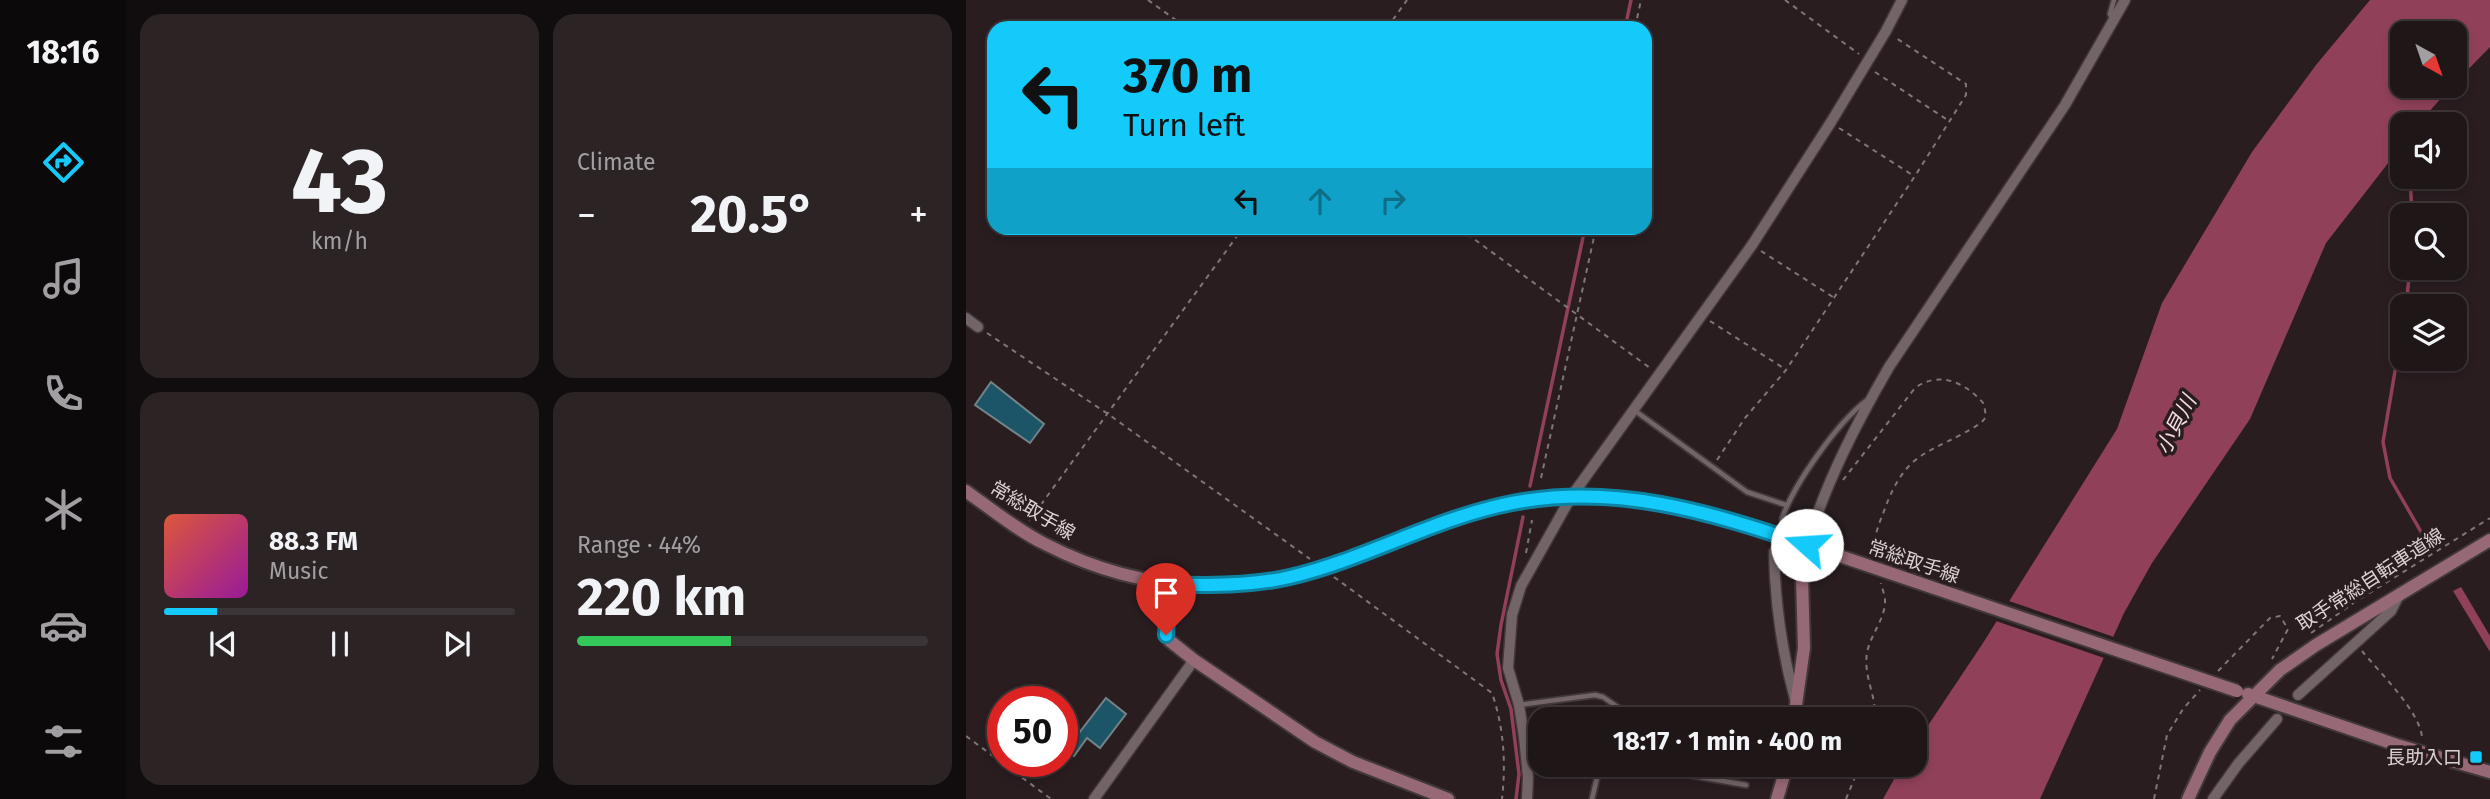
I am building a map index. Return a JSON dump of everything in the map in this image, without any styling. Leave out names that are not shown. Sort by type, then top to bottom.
[{"type":"main road","name":"常総取手線","points":[[966,491],[1044,544],[1096,565],[1141,579],[1169,584],[1257,583],[1322,568],[1448,520],[1513,503],[1570,497],[1627,498],[1682,506],[1741,523],[2417,751],[2490,772]]},
{"type":"main road","points":[[2188,799],[2219,736],[2253,695],[2295,659],[2490,540]]},
{"type":"main road","points":[[1796,707],[1804,648],[1802,577],[1807,545]]},
{"type":"main road","points":[[1169,584],[1166,635],[1194,660],[1315,742],[1366,767],[1448,799]]},
{"type":"main road","points":[[1777,799],[1783,777]]},
{"type":"street","points":[[1527,799],[1528,777],[1519,705],[1508,668],[1512,615],[1521,586],[1570,497],[1752,245],[1831,122],[1902,0]]},
{"type":"street","points":[[1807,545],[1825,495],[1871,398],[2065,104],[2125,0]]},
{"type":"street","points":[[966,318],[978,327]]},
{"type":"street","points":[[1774,552],[1775,587],[1788,676],[1796,703]]},
{"type":"street","points":[[2298,695],[2392,611],[2400,593]]},
{"type":"street","points":[[1094,799],[1194,660]]},
{"type":"street","points":[[2213,799],[2238,764],[2277,719]]},
{"type":"lane","points":[[2113,21],[2110,14],[2114,0]]},
{"type":"lane","points":[[1782,519],[1786,505],[1842,423],[1871,398]]},
{"type":"lane","points":[[1634,410],[1748,492],[1786,505]]},
{"type":"lane","points":[[1519,705],[1595,695],[1603,697],[1614,707]]},
{"type":"lane","points":[[1592,799],[1597,777]]},
{"type":"lane","points":[[1700,777],[1746,785]]},
{"type":"path","points":[[1148,0],[1176,21]]},
{"type":"path","points":[[1392,21],[1407,0]]},
{"type":"path","points":[[1636,21],[1641,0]]},
{"type":"path","points":[[1785,0],[1867,63],[1950,121]]},
{"type":"path","points":[[1712,467],[1745,418],[1786,370],[1966,96],[1966,85],[1886,31]]},
{"type":"path","points":[[1831,122],[1915,176]]},
{"type":"path","points":[[1022,531],[1237,235]]},
{"type":"path","points":[[1469,235],[1659,374]]},
{"type":"path","points":[[1541,478],[1594,235]]},
{"type":"path","points":[[1752,245],[1834,298]]},
{"type":"path","points":[[1702,315],[1786,370]]},
{"type":"path","points":[[978,327],[1108,414],[1492,693],[1500,716],[1504,756],[1502,799]]},
{"type":"path","points":[[1844,480],[1915,388],[1926,380],[1940,378],[1960,383],[1984,404],[1986,417],[1981,423],[1918,457],[1896,480],[1877,535],[1874,547],[1876,557]]},
{"type":"path","name":"取手常総自転車道線","points":[[2309,634],[2355,602],[2490,518]]},
{"type":"path","points":[[1875,707],[1866,654],[1884,611],[1885,600],[1880,579]]},
{"type":"path","points":[[2356,644],[2411,711],[2423,738],[2417,751]]},
{"type":"path","points":[[966,736],[1051,799]]},
{"type":"path","points":[[1846,799],[1855,777]]},
{"type":"water","name":"小貝川","points":[[2370,0],[2490,0],[2490,47],[2468,70],[2468,21],[2390,21],[2390,98],[2441,98],[2429,112],[2390,112],[2390,161],[2326,243],[2250,419],[2152,563],[2124,613],[2040,799],[1883,799],[1895,777],[1927,777],[1927,727],[2117,429],[2162,303],[2252,152],[2316,65]]},
{"type":"water","points":[[2461,587],[2490,636],[2490,652],[2453,591]]},
{"type":"pier","points":[[2006,600],[2117,638],[2107,659],[1993,620]]},
{"type":"building","points":[[991,382],[1044,424],[1030,443],[975,405]]},
{"type":"building","points":[[1106,698],[1126,714],[1100,748],[1087,738],[1078,750],[1078,734]]},
{"type":"waterway","points":[[1626,21],[1631,0]]},
{"type":"waterway","points":[[2411,189],[2411,203]]},
{"type":"waterway","points":[[1530,486],[1584,235]]},
{"type":"waterway","points":[[2407,294],[2409,280]]},
{"type":"waterway","points":[[2395,371],[2383,442],[2390,478],[2424,537]]},
{"type":"waterway","points":[[1516,799],[1519,774],[1511,709],[1501,680],[1497,654],[1523,517]]},
{"type":"place","name":"長助入口","points":[[2476,757]]},
{"type":"route","points":[[1166,635],[1169,584],[1225,585],[1290,577],[1355,557],[1448,520],[1513,503],[1598,497],[1651,501],[1713,514],[1807,545]]}]
